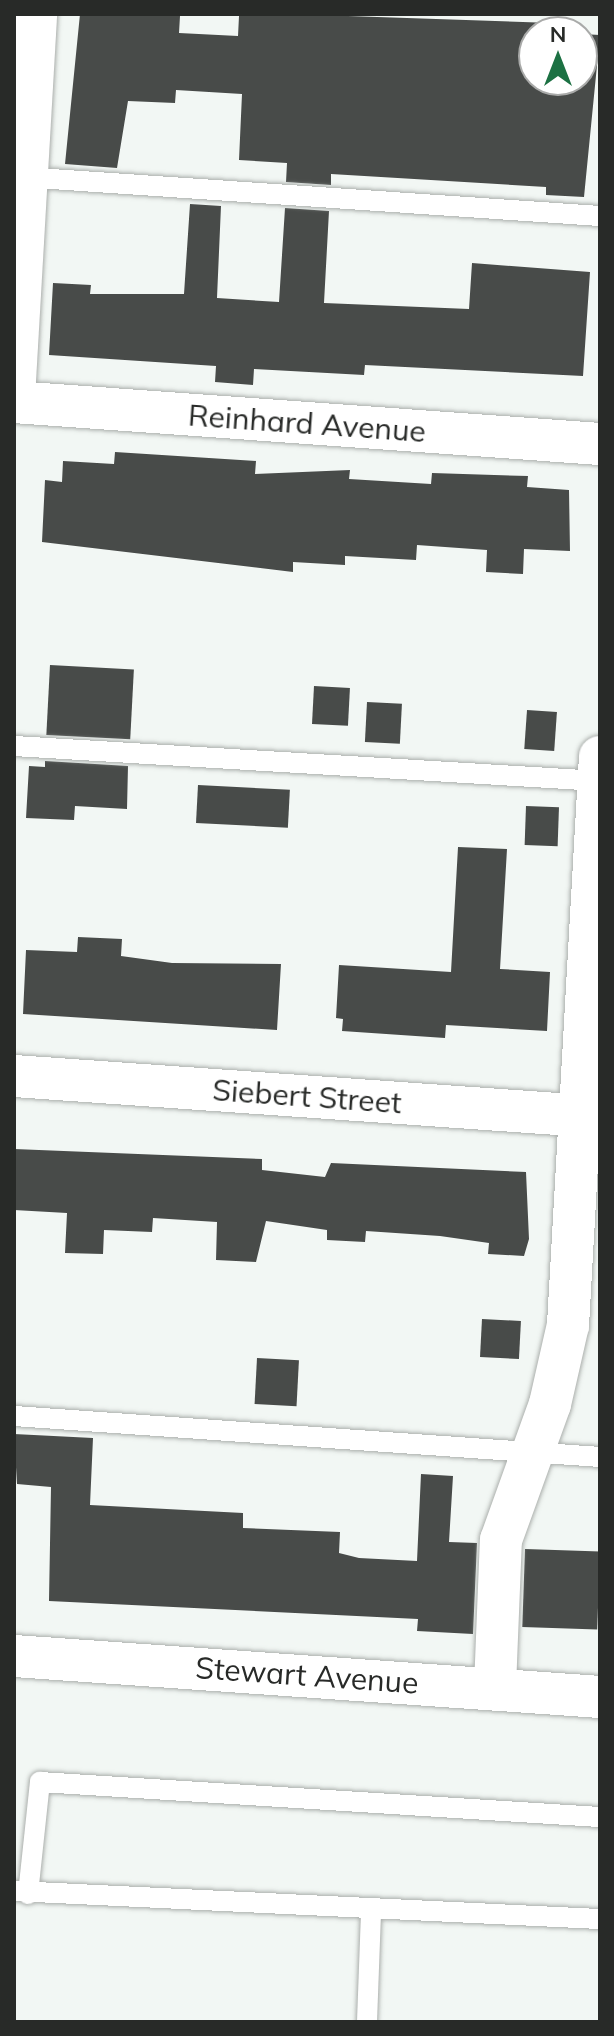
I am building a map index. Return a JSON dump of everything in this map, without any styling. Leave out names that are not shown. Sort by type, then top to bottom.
[{"type":"street","points":[[14,400],[20,177],[36,14]]},
{"type":"street","name":"Reinhard Avenue","points":[[14,400],[600,444]]},
{"type":"street","points":[[495,1687],[501,1540],[568,1325],[590,1116],[600,773]]},
{"type":"street","name":"Siebert Street","points":[[14,1076],[590,1116]]},
{"type":"street","name":"Stewart Avenue","points":[[14,1656],[495,1687],[600,1697]]},
{"type":"lane","points":[[20,177],[600,216]]},
{"type":"lane","points":[[14,746],[600,773]]},
{"type":"lane","points":[[14,1416],[600,1457]]},
{"type":"lane","points":[[600,1817],[40,1782],[21,1892],[371,1911],[600,1919]]},
{"type":"lane","points":[[367,2022],[371,1911]]},
{"type":"building","points":[[80,14],[180,16],[179,33],[238,36],[239,16],[289,14],[518,22],[518,96],[594,96],[584,197],[546,195],[546,187],[331,174],[331,185],[286,182],[287,163],[239,160],[242,94],[176,90],[175,103],[128,101],[117,168],[65,164]]},
{"type":"building","points":[[190,204],[221,206],[217,298],[279,302],[285,208],[329,211],[324,303],[469,309],[472,263],[590,272],[583,376],[365,365],[364,375],[254,369],[253,385],[215,382],[216,366],[49,355],[53,283],[91,285],[90,294],[184,294]]},
{"type":"building","points":[[115,452],[256,461],[255,474],[350,470],[349,479],[431,484],[432,473],[528,476],[527,487],[569,490],[570,551],[524,549],[523,574],[486,572],[487,550],[417,545],[416,560],[345,556],[345,565],[293,562],[293,572],[42,542],[45,480],[62,482],[63,461],[114,464]]},
{"type":"building","points":[[50,665],[134,669],[130,739],[46,735]]},
{"type":"building","points":[[314,686],[350,688],[348,726],[312,724]]},
{"type":"building","points":[[367,702],[402,704],[400,744],[365,742]]},
{"type":"building","points":[[527,710],[557,712],[554,751],[524,749]]},
{"type":"building","points":[[45,761],[128,766],[127,809],[75,806],[74,820],[26,818],[29,766],[45,767]]},
{"type":"building","points":[[198,785],[290,790],[288,828],[196,823]]},
{"type":"building","points":[[526,806],[559,807],[558,846],[525,845]]},
{"type":"building","points":[[458,847],[507,849],[500,969],[550,972],[547,1031],[446,1025],[445,1038],[342,1031],[343,1019],[336,1018],[339,965],[451,972]]},
{"type":"building","points":[[78,937],[122,939],[121,956],[172,963],[281,964],[277,1030],[23,1014],[26,950],[77,952]]},
{"type":"building","points":[[14,1149],[262,1159],[262,1170],[325,1177],[331,1163],[526,1172],[529,1239],[524,1256],[488,1254],[489,1243],[366,1231],[365,1242],[327,1240],[327,1230],[266,1221],[256,1262],[216,1260],[217,1222],[153,1218],[152,1232],[104,1230],[103,1254],[65,1253],[67,1213],[14,1210]]},
{"type":"building","points":[[482,1319],[521,1321],[519,1359],[480,1357]]},
{"type":"building","points":[[257,1358],[299,1360],[297,1406],[255,1404]]},
{"type":"building","points":[[14,1434],[93,1438],[90,1505],[243,1513],[243,1528],[340,1532],[339,1553],[359,1558],[417,1561],[421,1474],[453,1476],[449,1542],[477,1543],[473,1634],[417,1631],[418,1619],[49,1601],[51,1487],[17,1484]]},
{"type":"building","points":[[525,1549],[600,1552],[597,1630],[522,1627]]}]
